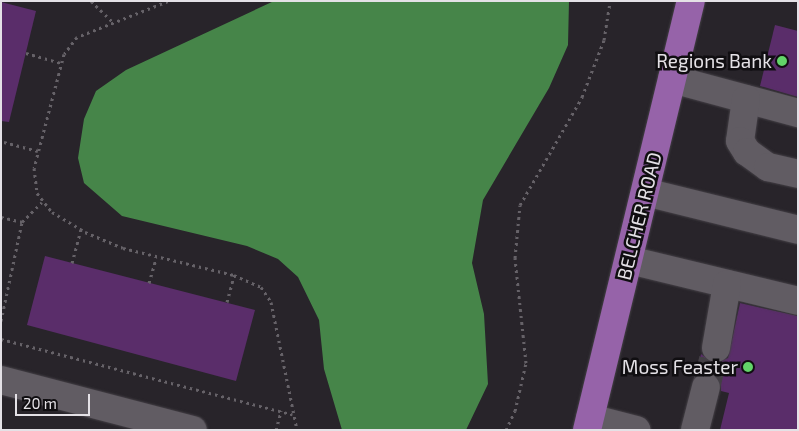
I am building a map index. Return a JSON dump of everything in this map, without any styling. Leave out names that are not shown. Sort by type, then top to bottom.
[{"type":"main road","name":"BELCHER ROAD","points":[[589,424],[691,1]]},
{"type":"street","points":[[672,79],[798,112]]},
{"type":"street","points":[[746,99],[740,141],[747,152],[768,167],[798,174]]},
{"type":"street","points":[[645,192],[798,230]]},
{"type":"street","points":[[629,260],[798,301]]},
{"type":"street","points":[[716,348],[727,284]]},
{"type":"street","points":[[1,380],[193,430]]},
{"type":"street","points":[[695,430],[706,387]]},
{"type":"street","points":[[589,424],[636,430]]},
{"type":"path","points":[[91,1],[112,21]]},
{"type":"path","points":[[168,1],[112,21],[77,37],[61,63],[38,151],[34,183],[42,202],[81,229],[156,258],[234,276],[261,287],[271,302],[292,414],[297,430]]},
{"type":"path","points":[[506,430],[516,411],[526,363],[516,258],[520,205],[582,97],[604,40],[610,1]]},
{"type":"path","points":[[26,53],[61,63]]},
{"type":"path","points":[[4,142],[38,151]]},
{"type":"path","points":[[1,321],[22,222],[42,202]]},
{"type":"path","points":[[1,217],[22,222]]},
{"type":"path","points":[[72,263],[81,229]]},
{"type":"path","points":[[149,283],[156,258]]},
{"type":"path","points":[[227,302],[234,276]]},
{"type":"path","points":[[1,339],[292,414]]},
{"type":"path","points":[[276,430],[282,411]]},
{"type":"shaded area","points":[[274,1],[569,1],[568,45],[549,88],[483,200],[472,263],[484,314],[488,384],[466,430],[342,430],[324,369],[319,320],[298,277],[278,259],[247,246],[122,216],[84,183],[78,158],[84,119],[96,91],[126,70]]},
{"type":"building","points":[[1,2],[36,11],[9,122],[1,121]]},
{"type":"building","name":"Regions Bank","points":[[775,25],[798,31],[798,97],[760,86]]},
{"type":"building","points":[[45,256],[255,310],[236,381],[27,325]]},
{"type":"building","name":"Moss Feaster","points":[[740,303],[798,316],[798,430],[720,430],[729,393],[721,391],[721,382],[710,372],[696,375],[701,354],[714,363],[728,358]]},
{"type":"tunnel","points":[[706,387],[716,348]]},
{"type":"place","name":"Regions Bank","points":[[782,61]]},
{"type":"place","name":"Moss Feaster","points":[[748,367]]}]
